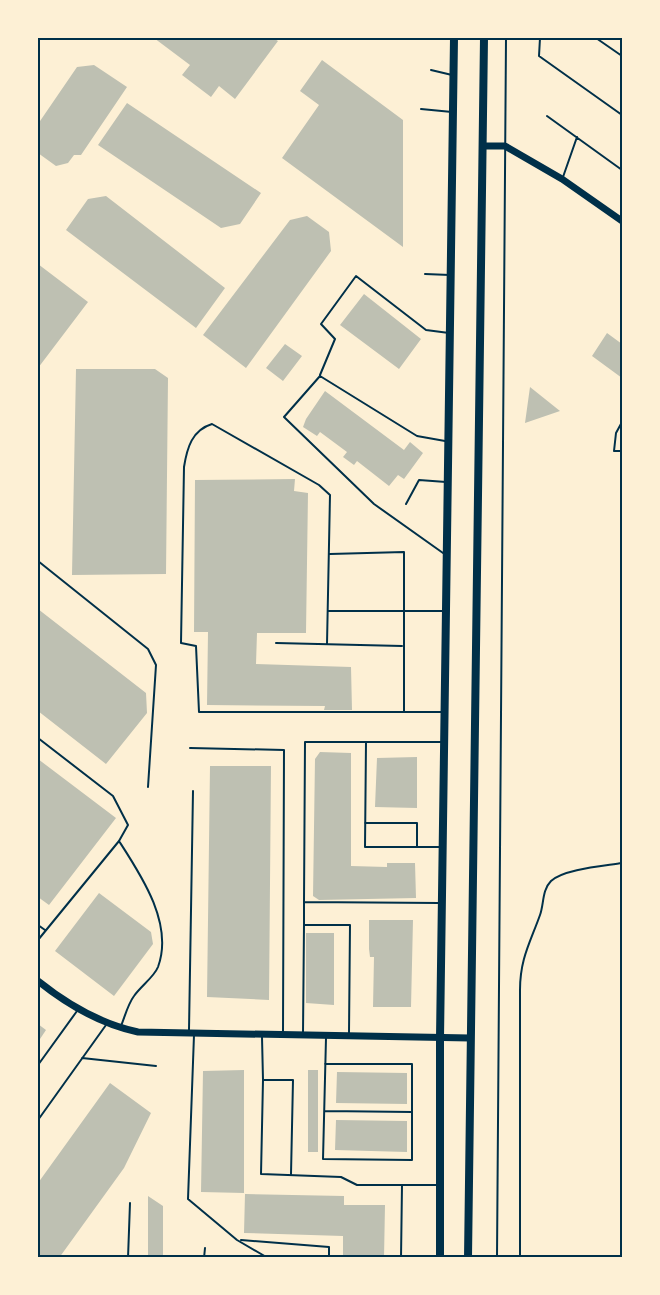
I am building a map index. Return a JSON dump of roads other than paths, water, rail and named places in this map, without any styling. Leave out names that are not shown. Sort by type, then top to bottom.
[{"type":"main road","points":[[440,1257],[440,1038],[452,333],[454,38]]},
{"type":"main road","points":[[468,1257],[484,38]]},
{"type":"street","points":[[483,146],[505,146],[562,179],[622,221]]},
{"type":"street","points":[[38,981],[106,1024],[138,1032],[470,1038]]},
{"type":"lane","points":[[496,1257],[506,38]]},
{"type":"lane","points":[[540,38],[539,56],[622,115]]},
{"type":"lane","points":[[596,38],[622,56]]},
{"type":"lane","points":[[431,70],[454,76]]},
{"type":"lane","points":[[421,110],[455,112]]},
{"type":"lane","points":[[548,116],[622,170]]},
{"type":"lane","points":[[562,179],[577,137]]},
{"type":"lane","points":[[425,274],[452,275]]},
{"type":"lane","points":[[448,556],[374,504],[284,417],[320,376],[336,339],[321,324],[356,276],[426,330],[452,333]]},
{"type":"lane","points":[[320,376],[417,436],[450,442]]},
{"type":"lane","points":[[622,422],[614,442],[614,451],[622,451]]},
{"type":"lane","points":[[327,644],[330,495],[319,485],[212,424],[201,427],[187,448],[184,467],[181,643],[196,646],[199,712],[446,712]]},
{"type":"lane","points":[[406,504],[419,480],[449,482]]},
{"type":"lane","points":[[330,554],[404,552],[402,646],[404,712]]},
{"type":"lane","points":[[38,561],[148,649],[156,665],[148,788]]},
{"type":"lane","points":[[328,611],[447,611]]},
{"type":"lane","points":[[276,643],[402,646]]},
{"type":"lane","points":[[38,738],[113,796],[128,825],[119,841],[38,940]]},
{"type":"lane","points":[[303,1035],[306,742],[445,742]]},
{"type":"lane","points":[[366,742],[365,847],[443,848]]},
{"type":"lane","points":[[190,748],[284,750],[283,1035]]},
{"type":"lane","points":[[193,791],[188,1199],[237,1240],[268,1257]]},
{"type":"lane","points":[[365,823],[417,822],[417,847]]},
{"type":"lane","points":[[119,841],[150,891],[159,916],[161,951],[158,968],[133,997],[120,1028]]},
{"type":"lane","points":[[520,1257],[520,990],[523,958],[542,912],[546,887],[552,880],[564,874],[622,863]]},
{"type":"lane","points":[[304,902],[442,903]]},
{"type":"lane","points":[[38,925],[45,931]]},
{"type":"lane","points":[[304,925],[350,926],[349,1036]]},
{"type":"lane","points":[[38,1065],[79,1009]]},
{"type":"lane","points":[[38,1120],[106,1024]]},
{"type":"lane","points":[[262,1034],[261,1174],[341,1177],[357,1185],[440,1185]]},
{"type":"lane","points":[[325,1064],[412,1064],[412,1160],[323,1160],[325,1064],[326,1035]]},
{"type":"lane","points":[[82,1058],[156,1066]]},
{"type":"lane","points":[[263,1080],[293,1080],[291,1174]]},
{"type":"lane","points":[[324,1111],[412,1112]]},
{"type":"lane","points":[[401,1257],[402,1185]]},
{"type":"lane","points":[[128,1257],[130,1203]]},
{"type":"lane","points":[[237,1240],[329,1246],[329,1257]]},
{"type":"lane","points":[[204,1257],[205,1248]]}]
